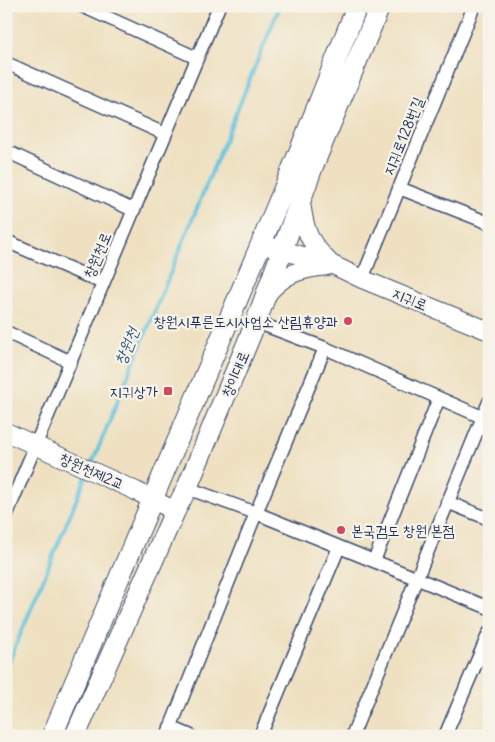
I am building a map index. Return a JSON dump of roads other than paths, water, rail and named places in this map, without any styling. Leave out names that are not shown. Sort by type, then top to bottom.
[{"type":"main road","name":"창이대로","points":[[52,736],[144,495],[261,244],[357,6]]},
{"type":"main road","name":"창이대로","points":[[75,736],[175,511],[188,488],[267,294],[313,166],[380,6]]},
{"type":"street","points":[[82,6],[197,58]]},
{"type":"street","name":"창원천로","points":[[6,516],[43,449],[70,362],[219,6]]},
{"type":"street","name":"지귀로128번길","points":[[362,279],[474,6]]},
{"type":"street","points":[[6,63],[165,134]]},
{"type":"street","points":[[6,151],[133,210]]},
{"type":"street","points":[[399,188],[489,223]]},
{"type":"street","name":"지귀로","points":[[301,202],[304,224],[310,239],[318,251],[332,265]]},
{"type":"street","points":[[6,241],[102,283]]},
{"type":"street","name":"지귀로","points":[[261,244],[332,265],[489,331]]},
{"type":"street","points":[[267,294],[277,283],[290,274],[332,265]]},
{"type":"street","points":[[256,322],[325,348],[439,398],[484,423]]},
{"type":"street","points":[[6,332],[70,362]]},
{"type":"street","points":[[191,736],[168,731],[325,348]]},
{"type":"street","points":[[374,561],[439,398]]},
{"type":"street","points":[[352,736],[447,502],[484,423],[489,402]]},
{"type":"street","name":"창원천제2교","points":[[6,432],[175,511]]},
{"type":"street","points":[[188,488],[256,513],[489,608]]},
{"type":"street","points":[[447,502],[489,519]]},
{"type":"street","points":[[260,736],[339,547]]},
{"type":"street","points":[[445,736],[489,633]]},
{"type":"waterway","name":"창원천","points":[[91,466],[280,6]]},
{"type":"waterway","name":"창원천","points":[[6,669],[87,474]]},
{"type":"place","name":"창원시푸른도시사업소 산림휴양과","points":[[348,321]]},
{"type":"place","name":"지귀상가","points":[[168,391]]},
{"type":"place","name":"본국검도 창원 본점","points":[[341,530]]}]
